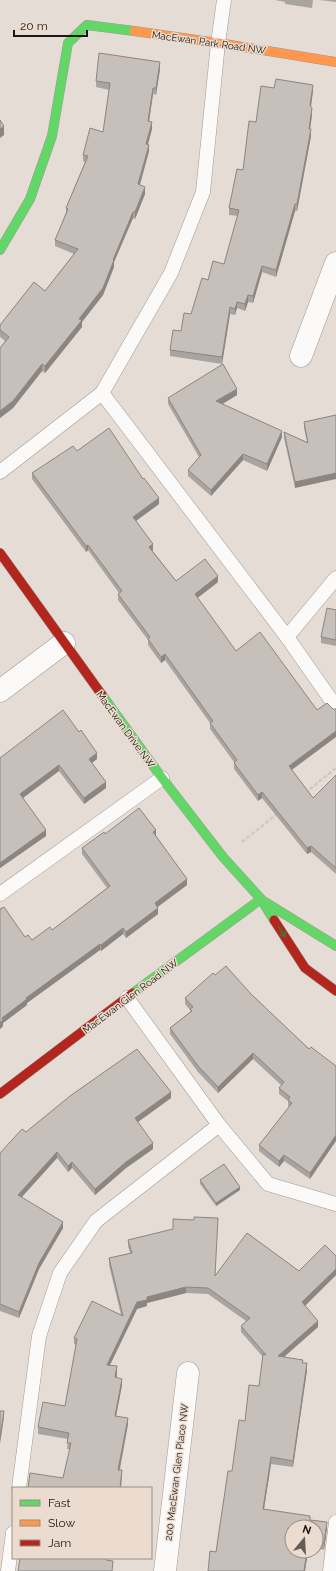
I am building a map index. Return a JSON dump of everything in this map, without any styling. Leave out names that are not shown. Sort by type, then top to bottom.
[{"type":"street","name":"MacEwan Park Road NW","points":[[0,250],[30,199],[52,136],[68,43],[87,26],[218,43],[336,62]]},
{"type":"street","points":[[301,356],[336,263]]},
{"type":"street","name":"MacEwan Drive NW","points":[[0,553],[64,644],[162,778],[223,857],[261,899],[305,968],[336,991]]},
{"type":"street","points":[[0,691],[64,644]]},
{"type":"street","name":"MacEwan Drive NW","points":[[261,899],[336,946]]},
{"type":"street","name":"MacEwan Glen Road NW","points":[[0,1094],[261,899]]},
{"type":"street","name":"200 MacEwan Glen Place NW","points":[[165,1571],[188,1373]]},
{"type":"lane","points":[[0,472],[102,393],[171,273],[203,192],[218,43],[224,0]]},
{"type":"lane","points":[[102,393],[288,637],[336,707]]},
{"type":"lane","points":[[288,637],[336,578]]},
{"type":"lane","points":[[0,894],[162,778]]},
{"type":"lane","points":[[127,998],[219,1125],[268,1184],[336,1204]]},
{"type":"lane","points":[[19,1487],[39,1336],[60,1273],[96,1221],[219,1125]]},
{"type":"lane","points":[[330,1571],[336,1522]]},
{"type":"lane","points":[[8,1571],[12,1541]]},
{"type":"path","points":[[300,797],[336,768]]},
{"type":"path","points":[[223,857],[282,811]]},
{"type":"building","points":[[99,53],[160,62],[156,88],[153,88],[148,121],[152,122],[146,144],[149,145],[138,184],[145,187],[113,260],[103,288],[79,319],[82,320],[45,366],[42,364],[13,401],[0,411],[0,348],[9,337],[0,330],[0,325],[34,282],[45,291],[78,249],[55,240],[68,209],[66,208],[88,156],[83,155],[90,128],[103,132],[110,83],[96,81]]},
{"type":"building","points":[[276,79],[313,85],[310,105],[312,108],[309,129],[311,129],[297,204],[295,204],[276,270],[262,266],[253,296],[248,295],[245,304],[237,302],[235,309],[230,307],[222,357],[170,350],[173,330],[181,331],[184,313],[191,314],[202,278],[208,280],[213,261],[224,264],[239,210],[229,208],[237,169],[243,170],[249,121],[256,122],[261,86],[274,88]]},
{"type":"building","points":[[0,120],[4,126],[0,129]]},
{"type":"building","points":[[223,364],[237,389],[216,401],[282,431],[267,464],[243,454],[211,490],[188,470],[201,455],[168,398]]},
{"type":"building","points":[[336,415],[336,473],[295,482],[284,432],[308,443],[304,422]]},
{"type":"building","points":[[109,428],[143,479],[144,478],[159,498],[133,517],[153,544],[149,547],[176,581],[205,559],[218,576],[195,594],[236,651],[260,632],[317,710],[327,703],[333,709],[336,709],[336,731],[289,766],[313,798],[336,775],[336,868],[311,846],[307,848],[262,792],[258,795],[234,763],[237,760],[210,723],[213,721],[165,654],[161,657],[148,639],[150,637],[118,594],[122,591],[88,545],[86,546],[32,473],[73,446],[77,451]]},
{"type":"building","points":[[327,608],[336,610],[336,640],[321,637]]},
{"type":"building","points":[[63,710],[79,732],[81,730],[97,753],[89,759],[106,782],[84,798],[59,765],[20,794],[46,830],[0,863],[0,758]]},
{"type":"building","points":[[139,808],[156,830],[153,832],[187,879],[155,903],[158,908],[126,932],[123,928],[101,945],[100,944],[26,998],[27,999],[2,1018],[3,1020],[0,1023],[0,909],[4,907],[25,937],[28,935],[32,940],[50,927],[52,930],[110,886],[82,848],[104,832],[105,834]]},
{"type":"building","points":[[226,966],[251,994],[309,1049],[311,1047],[336,1066],[336,1135],[310,1173],[284,1155],[279,1161],[259,1145],[292,1103],[288,1100],[290,1097],[279,1088],[284,1082],[253,1053],[218,1087],[198,1066],[170,1028],[192,1011],[190,1009],[193,1007],[185,998],[213,973],[215,975]]},
{"type":"building","points":[[137,1049],[171,1092],[135,1118],[153,1143],[126,1162],[95,1189],[72,1162],[68,1166],[57,1152],[18,1195],[63,1222],[39,1263],[19,1312],[0,1304],[0,1153],[22,1129],[26,1132],[70,1096]]},
{"type":"building","points":[[224,1164],[240,1187],[216,1203],[200,1180]]},
{"type":"building","points":[[194,1217],[218,1218],[215,1276],[247,1233],[299,1271],[325,1245],[336,1256],[336,1269],[302,1302],[318,1321],[278,1356],[303,1360],[302,1363],[307,1363],[293,1461],[271,1457],[263,1509],[310,1516],[310,1519],[284,1519],[284,1559],[306,1559],[304,1571],[208,1571],[210,1551],[216,1552],[228,1471],[232,1471],[239,1420],[245,1421],[249,1385],[259,1386],[263,1354],[266,1355],[241,1326],[250,1318],[208,1288],[186,1287],[147,1297],[147,1300],[137,1302],[107,1365],[117,1366],[115,1377],[122,1379],[115,1416],[128,1418],[118,1470],[122,1470],[120,1487],[28,1487],[30,1473],[63,1478],[71,1443],[67,1443],[69,1433],[38,1427],[43,1402],[65,1406],[77,1339],[74,1338],[92,1301],[123,1316],[109,1258],[132,1253],[128,1240],[173,1229],[173,1219],[194,1220]]},
{"type":"building","points":[[0,1411],[4,1411],[0,1438]]},
{"type":"building","points":[[324,1522],[327,1522],[324,1543]]},
{"type":"building","points":[[20,1559],[106,1559],[113,1561],[112,1571],[18,1571]]},
{"type":"traffic: fast","points":[[0,250],[30,199],[52,136],[68,43],[87,25],[134,31]]},
{"type":"traffic: fast","points":[[102,695],[162,778],[223,857],[261,899],[274,920]]},
{"type":"traffic: fast","points":[[133,993],[261,899]]},
{"type":"traffic: fast","points":[[265,902],[336,946]]},
{"type":"traffic: slow","points":[[134,31],[336,62]]},
{"type":"traffic: jam","points":[[0,553],[102,695]]},
{"type":"traffic: jam","points":[[274,920],[305,968],[336,991]]},
{"type":"traffic: jam","points":[[0,1094],[133,993]]}]
